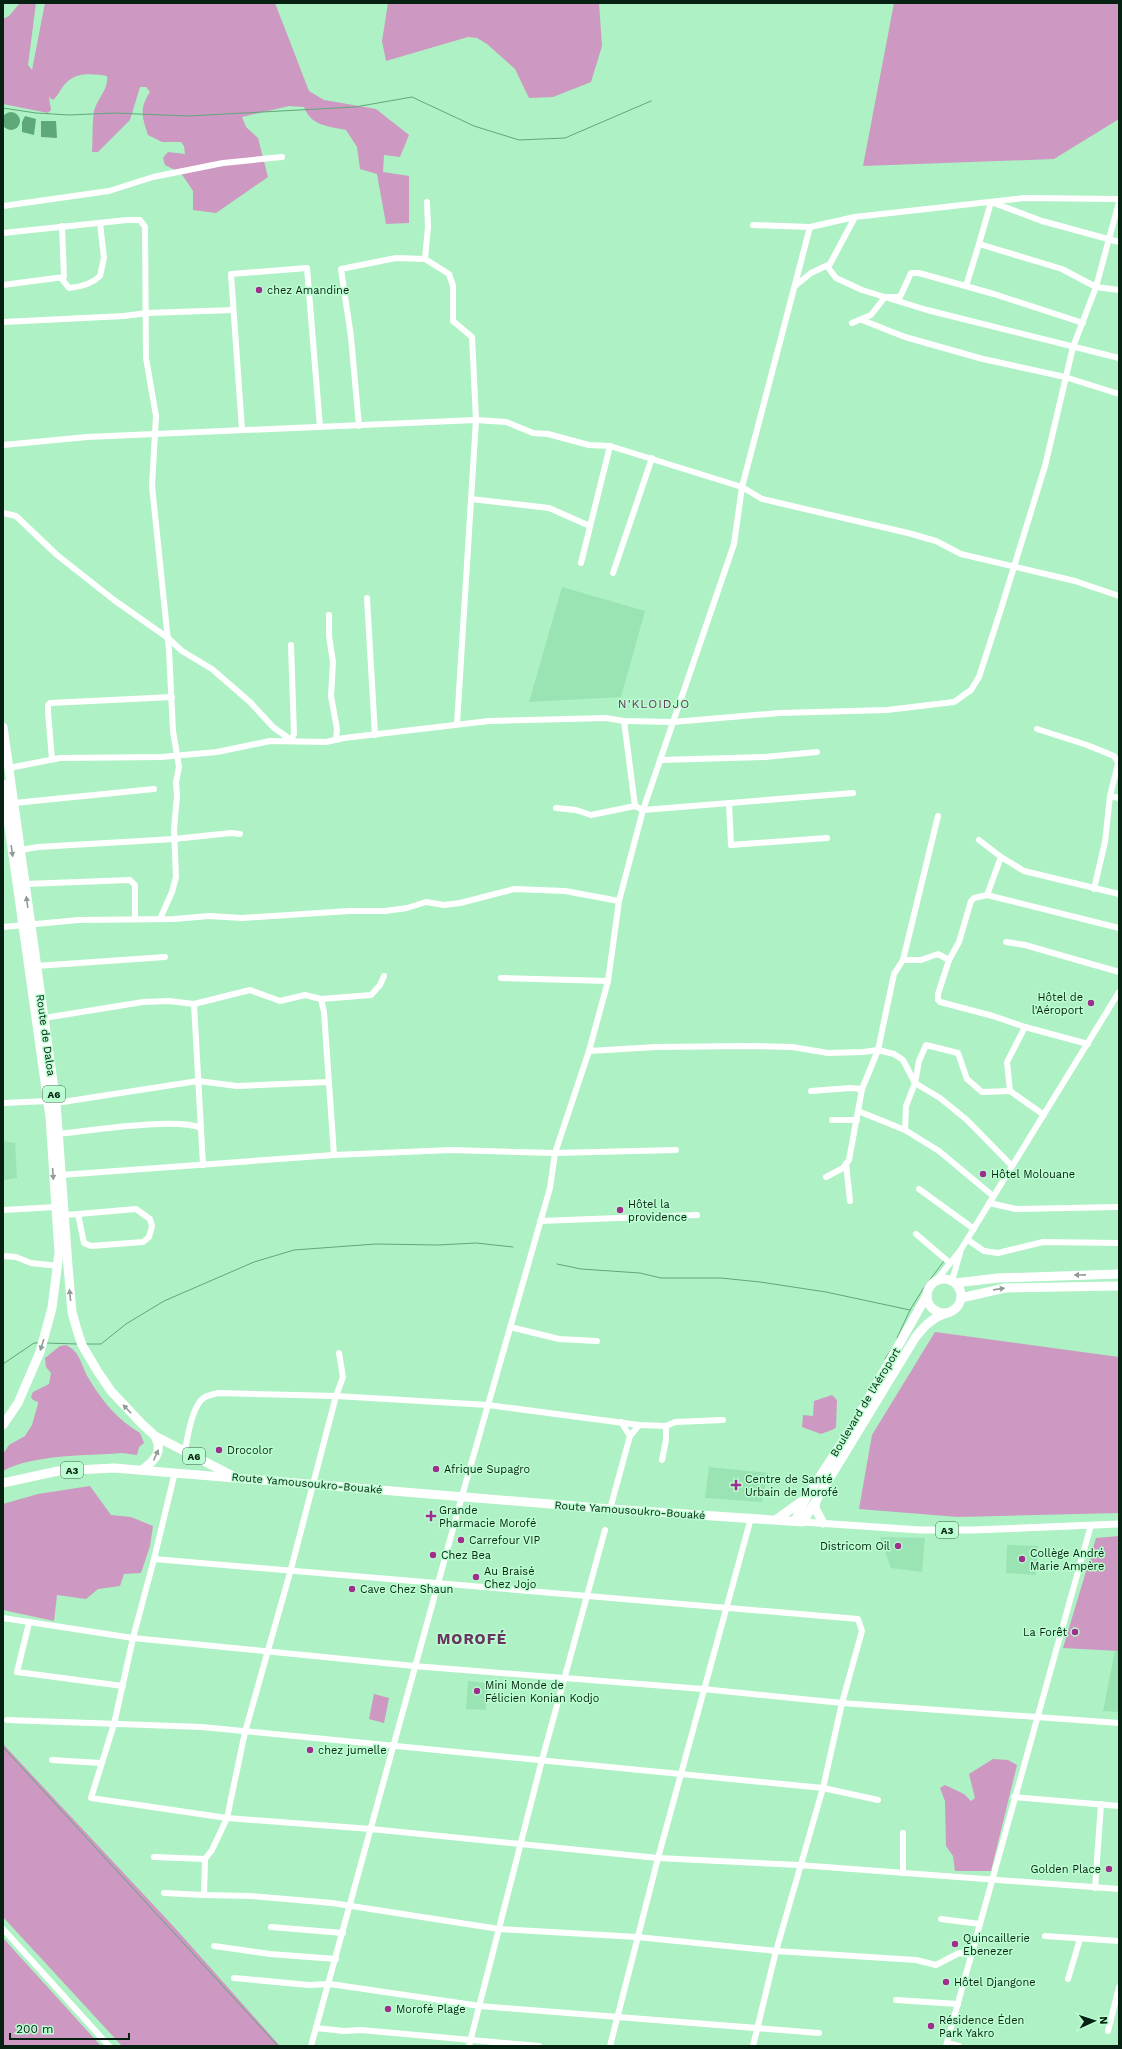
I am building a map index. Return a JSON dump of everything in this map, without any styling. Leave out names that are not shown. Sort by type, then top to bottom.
[{"type":"highway","name":"Route de Daloa","points":[[3,727],[25,884],[26,925],[36,966],[44,1018],[52,1102],[56,1207],[63,1266],[72,1312],[82,1345],[111,1391],[125,1408],[155,1436]]},
{"type":"highway","name":"Route de Daloa","points":[[3,784],[58,1134],[64,1214],[63,1266]]},
{"type":"highway","name":"A6","points":[[3,1425],[18,1403],[40,1352],[63,1266]]},
{"type":"highway","points":[[954,1282],[958,1287],[961,1298],[957,1308],[947,1313],[942,1313],[932,1309],[927,1300],[927,1295],[934,1283],[944,1279],[954,1282],[998,1278],[1119,1274]]},
{"type":"highway","points":[[961,1298],[1005,1288],[1119,1286]]},
{"type":"highway","name":"Boulevard de l'Aéroport","points":[[799,1521],[806,1498],[854,1424],[912,1324],[927,1295]]},
{"type":"highway","name":"Boulevard de l'Aéroport","points":[[799,1521],[816,1500],[860,1431],[915,1338],[928,1322],[935,1317],[947,1313]]},
{"type":"highway","name":"A6","points":[[155,1436],[234,1477]]},
{"type":"highway","points":[[142,1470],[153,1462],[157,1455],[158,1445],[155,1436]]},
{"type":"highway","name":"A3","points":[[3,1483],[58,1471],[86,1468],[142,1470]]},
{"type":"highway","name":"Route Yamousoukro-Bouaké","points":[[142,1470],[610,1509],[799,1521]]},
{"type":"highway","points":[[776,1520],[792,1510],[806,1498]]},
{"type":"highway","points":[[816,1500],[815,1508],[823,1523]]},
{"type":"main road","name":"Route Yamousoukro-Bouaké","points":[[799,1521],[928,1530],[973,1530],[1119,1524]]},
{"type":"street","points":[[3,206],[108,191],[153,177],[222,163],[282,157]]},
{"type":"street","points":[[753,225],[810,227],[856,217],[1024,198],[1119,198]]},
{"type":"street","points":[[425,259],[428,227],[427,202]]},
{"type":"street","points":[[991,202],[1042,221],[1119,242]]},
{"type":"street","points":[[966,286],[991,202]]},
{"type":"street","points":[[3,514],[16,516],[57,554],[124,608],[168,638],[182,651],[212,670],[250,702],[273,727],[296,743],[336,740],[457,724],[505,720],[521,722],[606,718],[624,721],[673,722],[780,714],[887,710],[954,702],[971,690],[979,677],[1045,466],[1073,347],[1096,287],[1119,202]]},
{"type":"street","points":[[795,286],[811,273],[827,266],[836,255],[856,217]]},
{"type":"street","points":[[3,233],[137,219],[143,222],[146,231],[146,358],[154,399],[156,434],[152,486],[168,638],[173,732],[178,755],[174,839],[176,877],[172,892],[160,919]]},
{"type":"street","points":[[60,278],[69,288],[88,284],[100,276],[104,258],[100,223]]},
{"type":"street","points":[[3,285],[64,277],[62,226]]},
{"type":"street","points":[[311,2046],[330,1984],[414,1666],[550,1188],[555,1153],[589,1051],[608,981],[619,901],[643,810],[734,544],[742,487],[810,227]]},
{"type":"street","points":[[979,244],[1062,269],[1096,287],[1119,290]]},
{"type":"street","points":[[359,426],[351,337],[341,269],[396,258],[425,259],[449,274],[453,286],[453,321],[472,337],[476,420],[457,724]]},
{"type":"street","points":[[827,266],[836,278],[862,290],[885,298],[1119,358]]},
{"type":"street","points":[[242,430],[231,274],[307,268],[320,427]]},
{"type":"street","points":[[852,323],[871,315],[885,298],[900,297],[911,273],[919,273],[966,286],[1083,323]]},
{"type":"street","points":[[3,322],[124,316],[147,313],[233,310]]},
{"type":"street","points":[[862,320],[905,337],[983,359],[1065,377],[1119,394]]},
{"type":"street","points":[[3,445],[87,437],[476,420],[506,422],[533,433],[548,434],[589,444],[610,446],[742,487],[762,499],[915,535],[936,541],[961,554],[1075,582],[1119,596]]},
{"type":"street","points":[[581,563],[610,446]]},
{"type":"street","points":[[613,573],[652,458]]},
{"type":"street","points":[[471,500],[549,508],[590,526]]},
{"type":"street","points":[[367,598],[375,735]]},
{"type":"street","points":[[329,615],[329,636],[333,662],[331,696],[337,729],[336,740]]},
{"type":"street","points":[[291,645],[294,734],[291,740]]},
{"type":"street","points":[[52,759],[48,712],[48,705],[50,703],[172,697]]},
{"type":"street","points":[[624,721],[635,806]]},
{"type":"street","points":[[1037,729],[1087,745],[1114,756],[1119,764]]},
{"type":"street","points":[[9,768],[52,759],[92,756],[178,755],[217,752],[270,741],[291,740]]},
{"type":"street","points":[[660,760],[765,757],[817,752]]},
{"type":"street","points":[[1094,889],[1107,830],[1110,796],[1119,760]]},
{"type":"street","points":[[14,803],[154,789]]},
{"type":"street","points":[[556,808],[576,810],[591,815],[635,806],[643,810],[853,793]]},
{"type":"street","points":[[1110,796],[1119,798]]},
{"type":"street","points":[[729,803],[731,845],[827,838]]},
{"type":"street","points":[[826,1177],[836,1173],[846,1164],[852,1152],[862,1089],[878,1050],[894,974],[902,960],[938,816]]},
{"type":"street","points":[[21,850],[38,847],[174,839],[231,833],[240,834]]},
{"type":"street","points":[[979,840],[1001,857],[1024,870],[1094,889],[1119,894]]},
{"type":"street","points":[[987,895],[1001,857]]},
{"type":"street","points":[[25,884],[130,880],[134,885],[135,919]]},
{"type":"street","points":[[3,927],[79,920],[160,919],[209,916],[242,918],[345,911],[385,911],[407,908],[426,902],[452,904],[514,889],[565,891],[619,901]]},
{"type":"street","points":[[1088,1044],[940,1002],[938,1000],[938,994],[949,960],[959,942],[971,901],[974,898],[987,895],[1119,928]]},
{"type":"street","points":[[1006,942],[1025,945],[1119,972]]},
{"type":"street","points":[[902,960],[921,960],[938,954],[949,960]]},
{"type":"street","points":[[36,966],[165,957]]},
{"type":"street","points":[[44,1018],[143,1002],[169,1001],[194,1004],[250,990],[280,1002],[305,995],[321,999],[371,995],[380,985],[384,976]]},
{"type":"street","points":[[501,978],[608,981]]},
{"type":"street","points":[[934,1283],[968,1240],[993,1196],[1119,992]]},
{"type":"street","points":[[321,999],[324,1012],[334,1155]]},
{"type":"street","points":[[194,1004],[203,1165]]},
{"type":"street","points":[[1010,1091],[1007,1062],[1025,1027]]},
{"type":"street","points":[[905,1130],[906,1106],[915,1083],[919,1061],[926,1045],[958,1053],[967,1079],[982,1092],[1010,1091],[1044,1115]]},
{"type":"street","points":[[589,1051],[656,1047],[749,1046],[792,1047],[828,1053],[878,1050],[894,1054],[903,1060],[915,1083],[940,1098],[967,1120],[1012,1166]]},
{"type":"street","points":[[3,1103],[52,1102],[198,1081],[237,1086],[279,1086],[329,1082]]},
{"type":"street","points":[[811,1091],[850,1088],[862,1089]]},
{"type":"street","points":[[858,1111],[905,1130],[939,1152],[993,1196]]},
{"type":"street","points":[[832,1120],[857,1120]]},
{"type":"street","points":[[58,1134],[170,1124],[193,1124],[201,1128]]},
{"type":"street","points":[[61,1175],[334,1155],[451,1150],[555,1153],[676,1150]]},
{"type":"street","points":[[846,1164],[850,1201]]},
{"type":"street","points":[[919,1189],[974,1229]]},
{"type":"street","points":[[989,1203],[1016,1209],[1119,1207]]},
{"type":"street","points":[[3,1210],[56,1207]]},
{"type":"street","points":[[64,1214],[136,1209],[150,1219],[152,1226],[151,1233],[144,1242],[91,1246],[84,1243],[78,1214]]},
{"type":"street","points":[[540,1221],[697,1216]]},
{"type":"street","points":[[916,1234],[950,1263]]},
{"type":"street","points":[[968,1240],[984,1251],[998,1254],[1043,1242],[1119,1243]]},
{"type":"street","points":[[954,1282],[960,1252]]},
{"type":"street","points":[[3,1256],[16,1257],[31,1263],[63,1266]]},
{"type":"street","points":[[510,1327],[559,1339],[597,1341]]},
{"type":"street","points":[[204,1895],[205,1859],[212,1850],[227,1818],[245,1732],[291,1569],[336,1396],[343,1377],[340,1353]]},
{"type":"street","points":[[185,1452],[190,1423],[204,1397],[218,1393],[336,1396],[488,1405],[639,1425],[666,1426],[675,1422],[723,1420]]},
{"type":"street","points":[[621,1422],[630,1436]]},
{"type":"street","points":[[610,1509],[630,1436],[639,1425]]},
{"type":"street","points":[[662,1460],[665,1446],[666,1426]]},
{"type":"street","points":[[175,1472],[133,1638],[114,1724],[91,1798],[227,1818],[371,1829],[658,1858],[799,1865],[1119,1889]]},
{"type":"street","points":[[610,2046],[680,1774],[751,1518]]},
{"type":"street","points":[[959,2046],[947,2045],[991,1880],[1091,1525]]},
{"type":"street","points":[[470,2043],[520,1843],[605,1530]]},
{"type":"street","points":[[154,1559],[291,1569],[438,1584],[858,1619],[862,1631],[842,1703],[823,1788],[799,1865],[753,2046]]},
{"type":"street","points":[[3,1618],[133,1638],[414,1666],[703,1689],[842,1703],[1119,1723]]},
{"type":"street","points":[[28,1623],[17,1672],[123,1686]]},
{"type":"street","points":[[7,1720],[202,1727],[823,1788],[878,1800]]},
{"type":"street","points":[[52,1760],[101,1763]]},
{"type":"street","points":[[1014,1797],[1119,1806]]},
{"type":"street","points":[[1095,1888],[1101,1804]]},
{"type":"street","points":[[903,1833],[903,1873]]},
{"type":"street","points":[[154,1857],[205,1859]]},
{"type":"street","points":[[164,1893],[250,1896],[351,1905],[499,1929],[637,1937],[776,1951],[916,1960],[936,1965],[959,1953],[971,1955]]},
{"type":"street","points":[[941,1919],[980,1924]]},
{"type":"street","points":[[271,1927],[343,1933]]},
{"type":"street","points":[[3,1929],[109,2046]]},
{"type":"street","points":[[1045,1936],[1119,1941]]},
{"type":"street","points":[[1068,1979],[1080,1939]]},
{"type":"street","points":[[214,1946],[270,1954],[336,1959]]},
{"type":"street","points":[[234,1978],[309,1985],[330,1984],[480,2006],[819,2033]]},
{"type":"street","points":[[1108,2031],[1119,1987]]},
{"type":"street","points":[[896,2000],[958,2004]]},
{"type":"street","points":[[316,2028],[344,2031],[361,2030],[470,2043],[539,2046]]},
{"type":"shaded area","points":[[20,3],[36,3],[28,65],[32,70],[45,3],[275,3],[309,91],[324,100],[376,109],[409,135],[400,157],[384,155],[383,172],[409,176],[409,223],[386,224],[377,174],[360,169],[357,147],[346,130],[316,122],[307,113],[304,107],[289,106],[242,117],[246,127],[258,138],[268,177],[216,213],[193,210],[193,191],[181,173],[165,165],[163,158],[168,152],[185,154],[184,146],[181,142],[162,142],[148,135],[143,118],[144,103],[150,92],[146,87],[140,87],[130,120],[98,152],[92,152],[93,116],[105,90],[107,76],[86,74],[71,79],[65,84],[53,100],[49,97],[51,110],[48,113],[3,104],[3,19],[9,16]]},
{"type":"shaded area","points":[[388,3],[599,3],[602,46],[591,82],[553,97],[529,98],[515,69],[487,44],[477,38],[468,37],[386,61],[382,41]]},
{"type":"shaded area","points":[[894,3],[1119,3],[1119,119],[1054,159],[863,166]]},
{"type":"shaded area","points":[[11,112],[17,115],[20,121],[17,127],[11,130],[5,127],[2,121],[5,115]]},
{"type":"shaded area","points":[[25,116],[36,119],[34,135],[22,132],[22,122]]},
{"type":"shaded area","points":[[41,121],[56,121],[57,138],[41,137]]},
{"type":"shaded area","points":[[562,587],[645,611],[621,697],[529,702]]},
{"type":"shaded area","points":[[3,1141],[15,1143],[17,1178],[3,1180]]},
{"type":"shaded area","points":[[935,1332],[1119,1357],[1119,1513],[958,1517],[859,1509],[872,1435]]},
{"type":"shaded area","points":[[66,1345],[78,1355],[86,1374],[99,1395],[118,1416],[140,1433],[144,1443],[139,1447],[137,1455],[122,1453],[61,1457],[29,1461],[15,1465],[3,1471],[3,1454],[9,1445],[25,1436],[32,1425],[38,1404],[38,1402],[33,1400],[31,1397],[33,1392],[49,1384],[51,1373],[46,1367],[45,1358],[60,1346]]},
{"type":"shaded area","points":[[832,1395],[837,1400],[836,1427],[821,1434],[802,1427],[803,1415],[813,1416],[814,1401]]},
{"type":"shaded area","name":"Centre de Santé Urbain de Morofé","points":[[709,1467],[768,1473],[762,1502],[705,1498]]},
{"type":"shaded area","points":[[90,1486],[111,1515],[131,1517],[153,1526],[150,1546],[141,1573],[124,1574],[120,1586],[98,1589],[86,1599],[57,1595],[54,1621],[3,1610],[3,1504],[38,1494]]},
{"type":"shaded area","points":[[1119,1536],[1119,1651],[1063,1648],[1096,1538]]},
{"type":"shaded area","points":[[880,1537],[925,1538],[922,1572],[891,1568]]},
{"type":"shaded area","name":"Collège André Marie Ampère","points":[[1007,1545],[1038,1546],[1036,1575],[1006,1573]]},
{"type":"shaded area","points":[[1115,1651],[1119,1651],[1119,1712],[1103,1711]]},
{"type":"shaded area","name":"Mini Monde de Félicien Konian Kodjo","points":[[468,1681],[488,1683],[486,1710],[466,1709]]},
{"type":"shaded area","points":[[374,1694],[389,1698],[384,1723],[369,1719]]},
{"type":"shaded area","points":[[3,1744],[175,1928],[280,2046],[122,2046],[3,1917]]},
{"type":"shaded area","points":[[993,1759],[1008,1760],[1017,1765],[991,1871],[955,1871],[953,1856],[946,1846],[945,1801],[940,1788],[945,1785],[964,1794],[971,1801],[975,1798],[969,1774]]},
{"type":"shaded area","points":[[3,1938],[101,2046],[3,2046]]},
{"type":"waterway","points":[[3,108],[36,113],[69,115],[114,113],[188,116],[355,107],[412,97],[474,126],[519,140],[565,138],[651,101]]},
{"type":"waterway","points":[[86,1344],[101,1344],[126,1324],[164,1301],[254,1262],[294,1250],[376,1244],[438,1245],[476,1243],[513,1247]]},
{"type":"waterway","points":[[897,1338],[910,1310],[923,1289],[944,1261]]},
{"type":"waterway","points":[[557,1264],[581,1269],[640,1273],[661,1278],[721,1278],[760,1282],[826,1292],[910,1310]]},
{"type":"waterway","points":[[3,1364],[34,1343],[39,1343]]},
{"type":"waterway","points":[[46,1343],[77,1344]]},
{"type":"waterway","points":[[885,1359],[891,1350]]},
{"type":"waterway","points":[[3,1747],[278,2046]]},
{"type":"place","name":"chez Amandine","points":[[259,290]]},
{"type":"place","name":"Hôtel de l'Aéroport","points":[[1091,1003]]},
{"type":"place","name":"Hôtel Molouane","points":[[983,1174]]},
{"type":"place","name":"Hôtel la providence","points":[[620,1210]]},
{"type":"place","name":"Drocolor","points":[[219,1450]]},
{"type":"place","name":"Afrique Supagro","points":[[436,1469]]},
{"type":"place","name":"Centre de Santé Urbain de Morofé","points":[[736,1485]]},
{"type":"place","name":"Grande Pharmacie Morofé","points":[[431,1516]]},
{"type":"place","name":"Carrefour VIP","points":[[461,1540]]},
{"type":"place","name":"Districom Oil","points":[[898,1546]]},
{"type":"place","name":"Chez Bea","points":[[433,1555]]},
{"type":"place","name":"Collège André Marie Ampère","points":[[1022,1559]]},
{"type":"place","name":"Au Braisé Chez Jojo","points":[[476,1577]]},
{"type":"place","name":"Cave Chez Shaun","points":[[352,1589]]},
{"type":"place","name":"La Forêt","points":[[1075,1632]]},
{"type":"place","name":"Mini Monde de Félicien Konian Kodjo","points":[[477,1691]]},
{"type":"place","name":"chez jumelle","points":[[310,1750]]},
{"type":"place","name":"Golden Place","points":[[1109,1869]]},
{"type":"place","name":"Quincaillerie Ebenezer","points":[[955,1944]]},
{"type":"place","name":"Hôtel Djangone","points":[[946,1982]]},
{"type":"place","name":"Morofé Plage","points":[[388,2009]]},
{"type":"place","name":"Résidence Éden Park Yakro","points":[[931,2026]]},
{"type":"district","name":"N'KLOIDJO","points":[[654,704]]},
{"type":"district","name":"MOROFÉ","points":[[472,1639]]}]
